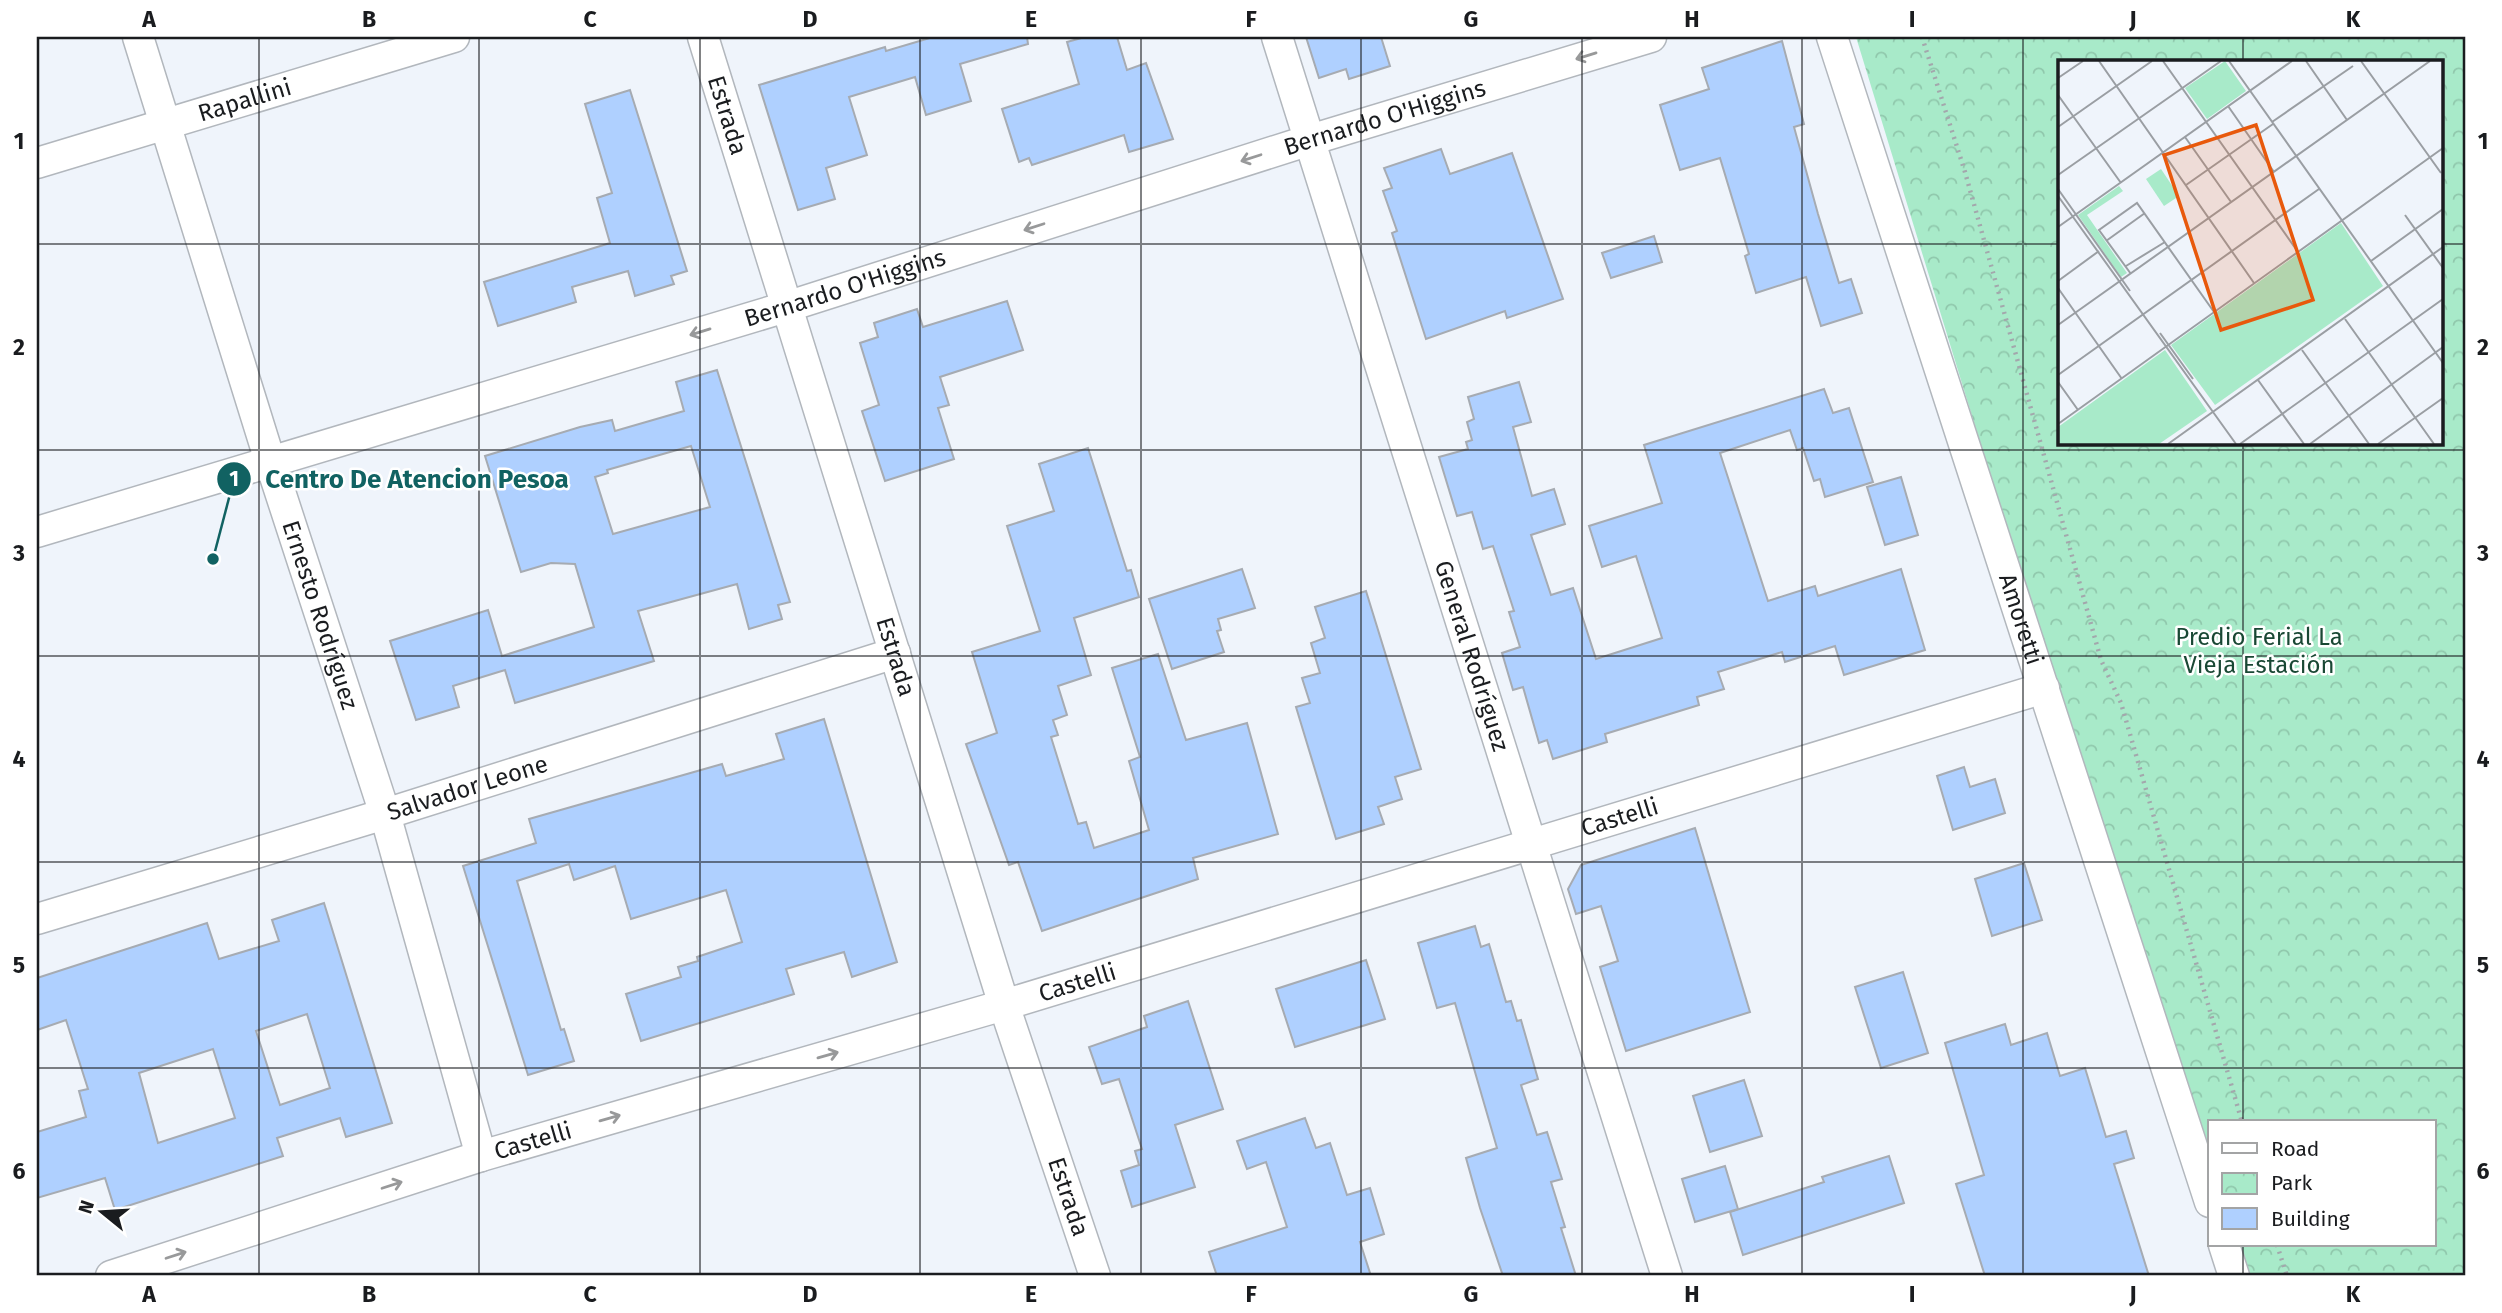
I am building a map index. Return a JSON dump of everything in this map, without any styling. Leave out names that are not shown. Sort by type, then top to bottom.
[{"type":"street","name":"Ernesto Rodríguez","points":[[138,37],[270,461],[385,814],[481,1156]]},
{"type":"street","name":"Rapallini","points":[[37,163],[454,37]]},
{"type":"street","name":"Estrada","points":[[703,37],[1004,1005],[1095,1276]]},
{"type":"street","name":"General Rodríguez","points":[[1277,37],[1667,1276]]},
{"type":"street","name":"Bernardo O'Higgins","points":[[37,532],[786,307],[1310,139],[1651,37]]},
{"type":"street","name":"Amoretti","points":[[1832,37],[2208,1196]]},
{"type":"street","name":"Salvador Leone","points":[[37,919],[385,814],[895,653]]},
{"type":"street","name":"Castelli","points":[[111,1276],[481,1156],[1004,1005],[1530,842],[2043,688]]},
{"type":"street","points":[[2224,1246],[2234,1276]]},
{"type":"path","points":[[1922,37],[1965,172],[2101,660],[2120,703],[2241,1120]]},
{"type":"path","points":[[2277,1246],[2287,1276]]},
{"type":"green space","name":"Predio Ferial La Vieja Estación","points":[[1856,37],[2465,37],[2465,1276],[2235,1276],[2225,1246],[2436,1246],[2436,1120],[2208,1120],[2208,1187]]},
{"type":"building","points":[[933,37],[1027,37],[1028,44],[960,64],[971,101],[926,115],[915,77],[849,97],[867,155],[826,168],[835,199],[798,210],[759,85],[885,47],[886,51]]},
{"type":"building","points":[[1085,37],[1117,37],[1127,70],[1146,63],[1173,139],[1129,152],[1124,135],[1032,165],[1029,158],[1019,162],[1002,109],[1079,84],[1067,42]]},
{"type":"building","points":[[1306,37],[1381,37],[1390,66],[1349,79],[1346,69],[1319,78]]},
{"type":"building","points":[[1782,41],[1804,124],[1794,127],[1818,214],[1839,283],[1851,279],[1862,313],[1821,326],[1806,277],[1756,293],[1745,256],[1749,254],[1720,158],[1680,170],[1660,105],[1709,89],[1702,68]]},
{"type":"building","points":[[630,90],[687,271],[671,276],[674,284],[635,296],[628,271],[572,287],[576,302],[498,326],[484,282],[610,243],[597,198],[612,193],[585,104]]},
{"type":"building","points":[[1441,149],[1450,174],[1512,153],[1563,299],[1507,318],[1505,311],[1426,339],[1392,233],[1397,231],[1383,191],[1392,188],[1384,168]]},
{"type":"building","points":[[1654,236],[1662,262],[1611,278],[1602,253]]},
{"type":"building","points":[[1007,301],[1023,350],[940,377],[949,405],[938,408],[954,459],[885,481],[862,411],[879,405],[860,343],[878,337],[874,323],[917,309],[923,327]]},
{"type":"building","points":[[717,370],[790,602],[778,605],[782,619],[749,629],[737,584],[638,611],[654,661],[515,703],[505,670],[453,686],[459,707],[416,720],[390,641],[488,610],[502,656],[594,627],[575,564],[551,563],[521,572],[485,456],[580,427],[612,420],[615,431],[684,411],[676,382]],"holes":[[[691,446],[710,507],[613,534],[595,477],[608,473],[607,470]]]},
{"type":"building","points":[[1519,382],[1531,422],[1513,427],[1532,496],[1554,489],[1565,524],[1531,535],[1551,595],[1573,588],[1596,659],[1662,638],[1636,556],[1602,567],[1589,526],[1662,503],[1644,445],[1824,389],[1833,413],[1849,408],[1873,482],[1825,497],[1820,479],[1814,481],[1803,448],[1797,450],[1790,430],[1720,453],[1768,601],[1815,586],[1818,596],[1901,569],[1925,650],[1844,675],[1835,646],[1785,662],[1782,652],[1718,672],[1724,689],[1697,697],[1699,705],[1605,734],[1607,742],[1553,759],[1547,740],[1539,743],[1523,687],[1513,690],[1502,653],[1520,647],[1509,612],[1514,611],[1493,546],[1483,549],[1472,512],[1457,516],[1439,457],[1468,449],[1466,442],[1472,440],[1467,422],[1474,419],[1468,397]]},
{"type":"building","points":[[1088,448],[1127,571],[1131,570],[1139,597],[1074,618],[1091,675],[1058,686],[1067,715],[1053,720],[1058,735],[1051,737],[1078,824],[1086,822],[1094,848],[1149,830],[1129,761],[1140,757],[1112,668],[1158,654],[1186,740],[1247,723],[1278,834],[1193,858],[1198,879],[1042,931],[1018,862],[1009,865],[966,744],[997,733],[972,652],[1040,631],[1007,526],[1054,511],[1039,464]]},
{"type":"building","points":[[1901,477],[1918,535],[1885,545],[1867,487]]},
{"type":"building","points":[[1242,569],[1255,608],[1218,619],[1221,630],[1217,631],[1224,652],[1172,669],[1149,599]]},
{"type":"building","points":[[1366,591],[1421,769],[1395,777],[1402,799],[1378,807],[1384,824],[1336,839],[1296,707],[1310,703],[1302,678],[1320,673],[1311,643],[1325,638],[1315,607]]},
{"type":"building","points":[[824,719],[897,962],[852,977],[844,952],[786,969],[794,994],[641,1041],[626,994],[681,977],[678,967],[698,961],[697,957],[742,942],[726,890],[631,919],[615,866],[574,880],[569,864],[517,881],[561,1030],[564,1029],[574,1061],[528,1075],[463,866],[536,843],[529,819],[722,764],[726,776],[784,759],[776,734]]},
{"type":"building","points":[[1964,767],[1970,787],[1995,779],[2005,813],[1953,830],[1937,776]]},
{"type":"building","points":[[1695,828],[1750,1012],[1626,1051],[1600,967],[1618,961],[1601,906],[1576,914],[1568,889],[1581,865]]},
{"type":"building","points":[[2024,863],[2042,920],[1992,936],[1975,879]]},
{"type":"building","points":[[324,903],[392,1123],[346,1137],[340,1118],[277,1138],[283,1156],[115,1210],[105,1178],[37,1198],[37,1132],[86,1117],[79,1091],[88,1089],[66,1020],[37,1030],[37,978],[207,923],[219,959],[279,941],[272,920]],"holes":[[[307,1014],[330,1088],[280,1105],[256,1031]],[[213,1049],[235,1118],[158,1143],[139,1073]]]},
{"type":"building","points":[[1475,926],[1481,947],[1489,944],[1506,1002],[1511,1001],[1517,1021],[1521,1020],[1538,1079],[1521,1085],[1537,1135],[1547,1132],[1562,1179],[1551,1182],[1565,1227],[1561,1228],[1576,1276],[1503,1276],[1480,1208],[1466,1158],[1497,1148],[1455,1003],[1437,1008],[1418,943]]},
{"type":"building","points":[[1366,960],[1385,1019],[1295,1047],[1276,989]]},
{"type":"building","points":[[1903,972],[1928,1053],[1881,1068],[1855,987]]},
{"type":"building","points":[[1188,1001],[1223,1109],[1175,1125],[1195,1187],[1132,1207],[1121,1171],[1139,1165],[1135,1151],[1142,1149],[1119,1079],[1102,1084],[1089,1047],[1147,1027],[1144,1016]]},
{"type":"building","points":[[2005,1024],[2011,1045],[2047,1033],[2060,1076],[2085,1068],[2106,1137],[2126,1131],[2134,1158],[2114,1164],[2149,1276],[1985,1276],[1956,1184],[1984,1175],[1945,1043]]},
{"type":"building","points":[[1744,1080],[1762,1136],[1710,1152],[1693,1096]]},
{"type":"building","points":[[1305,1118],[1316,1148],[1330,1143],[1347,1195],[1370,1188],[1384,1234],[1360,1242],[1371,1276],[1217,1276],[1209,1252],[1287,1227],[1266,1162],[1247,1169],[1237,1141]]},
{"type":"building","points":[[1889,1156],[1904,1203],[1743,1255],[1730,1212],[1824,1182],[1822,1177]]},
{"type":"building","points":[[1725,1166],[1738,1209],[1695,1222],[1682,1179]]},
{"type":"place","name":"Centro De Atencion Pesoa","points":[[213,559]]}]
